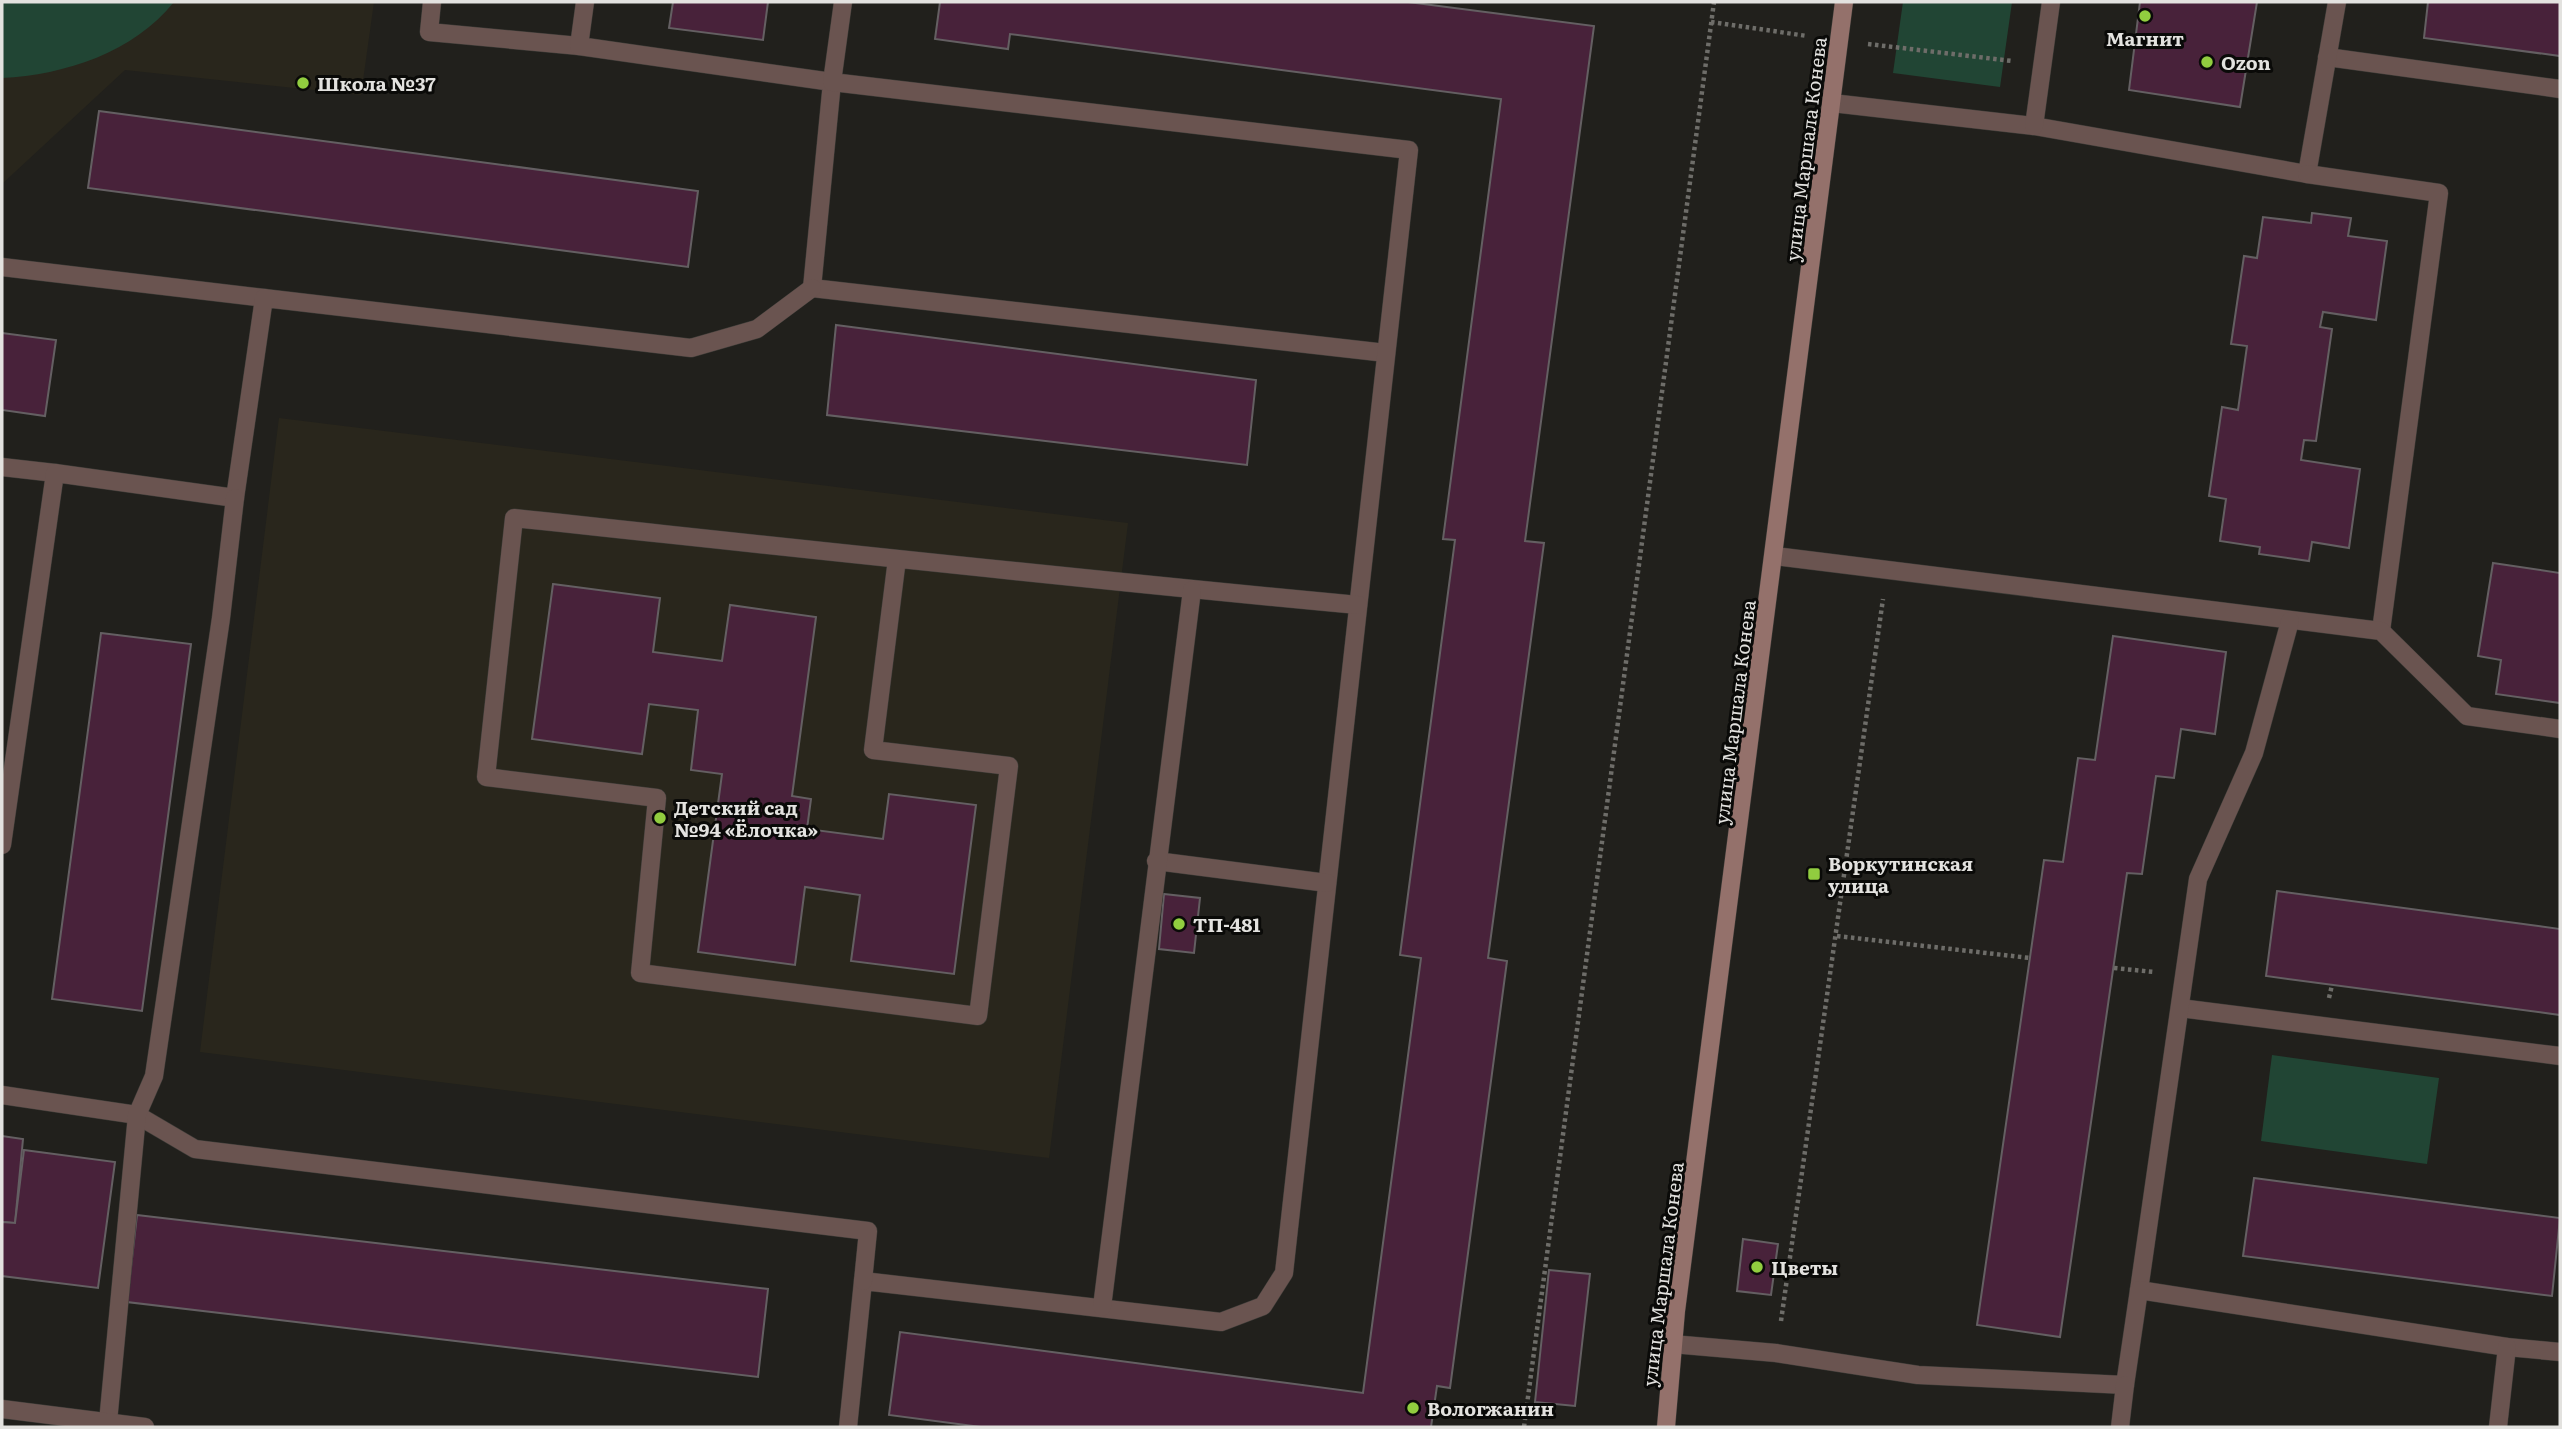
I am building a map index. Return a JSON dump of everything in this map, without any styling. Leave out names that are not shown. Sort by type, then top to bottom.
[{"type":"main road","name":"улица Маршала Конева","points":[[1666,1427],[1672,1344],[1844,2]]},
{"type":"street","points":[[432,2],[429,33],[579,46],[832,82],[1409,150],[1284,1273],[1263,1306],[1222,1322],[863,1281]]},
{"type":"street","points":[[579,46],[585,2]]},
{"type":"street","points":[[812,288],[832,82],[843,2]]},
{"type":"street","points":[[2034,126],[2051,2]]},
{"type":"street","points":[[2307,174],[2337,2]]},
{"type":"street","points":[[2327,57],[2560,89]]},
{"type":"street","points":[[1832,103],[2034,126],[2307,174],[2439,193],[2381,631]]},
{"type":"street","points":[[2,267],[691,348],[757,330],[812,288],[1386,353]]},
{"type":"street","points":[[108,1422],[137,1115],[154,1076],[221,618],[235,498],[264,298]]},
{"type":"street","points":[[2,467],[235,498]]},
{"type":"street","points":[[2,845],[55,473]]},
{"type":"street","points":[[897,559],[873,750],[1009,766],[978,1016],[640,973],[657,798],[486,777],[514,518],[1358,606]]},
{"type":"street","points":[[1775,556],[2381,631],[2467,716],[2560,729]]},
{"type":"street","points":[[1102,1307],[1192,590]]},
{"type":"street","points":[[2120,1427],[2198,879],[2254,753],[2290,621]]},
{"type":"street","points":[[1156,861],[1327,883]]},
{"type":"street","points":[[2180,1007],[2560,1056]]},
{"type":"street","points":[[2,1095],[137,1115],[195,1149],[868,1231],[848,1427]]},
{"type":"street","points":[[2138,1290],[2507,1347],[2560,1352]]},
{"type":"street","points":[[1672,1344],[1776,1353],[1918,1375],[2126,1385]]},
{"type":"street","points":[[2498,1427],[2507,1347]]},
{"type":"street","points":[[2,1409],[145,1427]]},
{"type":"path","points":[[1524,1427],[1714,2]]},
{"type":"path","points":[[1711,22],[1840,41],[2043,64]]},
{"type":"path","points":[[1776,1353],[1887,570]]},
{"type":"path","points":[[1837,936],[2030,958]]},
{"type":"path","points":[[2113,968],[2184,976]]},
{"type":"shaded area","name":"Школа №37","points":[[2,2],[374,2],[361,95],[125,70],[2,184]]},
{"type":"shaded area","name":"Детский сад №94 «Ёлочка»","points":[[279,418],[1128,523],[1049,1158],[200,1052]]},
{"type":"green space","points":[[2,2],[174,2],[139,35],[97,58],[50,72],[2,78]]},
{"type":"green space","points":[[1903,2],[2012,2],[2000,87],[1893,73]]},
{"type":"green space","points":[[2272,1055],[2439,1078],[2427,1164],[2261,1141]]},
{"type":"building","points":[[673,2],[768,2],[763,40],[669,28]]},
{"type":"building","points":[[940,2],[1408,2],[1594,26],[1525,541],[1544,543],[1488,958],[1507,961],[1450,1388],[1437,1386],[1431,1427],[981,1427],[889,1415],[900,1332],[1363,1393],[1421,958],[1400,955],[1455,540],[1443,539],[1501,99],[1010,34],[1008,49],[935,39]]},
{"type":"building","points":[[2140,2],[2257,2],[2240,107],[2129,90]]},
{"type":"building","points":[[2428,2],[2560,2],[2560,56],[2424,38]]},
{"type":"building","points":[[99,111],[698,191],[688,267],[88,188]]},
{"type":"building","points":[[2312,213],[2351,218],[2348,236],[2387,241],[2376,320],[2323,312],[2320,327],[2332,329],[2316,441],[2304,440],[2301,460],[2360,469],[2349,548],[2312,542],[2309,561],[2259,554],[2260,547],[2220,541],[2226,499],[2209,496],[2222,407],[2238,410],[2247,346],[2231,344],[2244,256],[2257,258],[2263,217],[2311,223]]},
{"type":"building","points":[[836,325],[1256,380],[1247,465],[827,415]]},
{"type":"building","points":[[2,333],[56,340],[45,416],[2,410]]},
{"type":"building","points":[[2493,563],[2560,573],[2560,703],[2496,694],[2501,660],[2478,656]]},
{"type":"building","points":[[553,584],[660,598],[653,652],[722,661],[730,605],[816,617],[792,796],[811,799],[807,829],[883,839],[889,794],[976,805],[954,974],[851,961],[860,895],[805,887],[795,965],[698,952],[722,774],[691,770],[698,710],[649,704],[642,754],[532,739]]},
{"type":"building","points":[[101,633],[191,644],[142,1011],[52,999]]},
{"type":"building","points":[[2113,636],[2226,652],[2215,734],[2181,729],[2174,778],[2156,776],[2142,874],[2127,873],[2060,1337],[1977,1325],[2044,860],[2063,862],[2078,758],[2095,760]]},
{"type":"building","points":[[2277,891],[2560,929],[2560,1015],[2266,976]]},
{"type":"building","name":"ТП-481","points":[[1164,894],[1200,898],[1194,953],[1159,949]]},
{"type":"building","points":[[2,1136],[23,1139],[15,1223],[2,1222]]},
{"type":"building","points":[[24,1150],[115,1162],[98,1288],[2,1276],[2,1222],[15,1223]]},
{"type":"building","points":[[2254,1178],[2560,1218],[2552,1296],[2243,1256]]},
{"type":"building","points":[[137,1215],[768,1289],[758,1377],[127,1302]]},
{"type":"building","name":"Цветы","points":[[1743,1239],[1778,1244],[1771,1295],[1737,1291]]},
{"type":"building","points":[[1549,1270],[1590,1274],[1575,1406],[1535,1402]]},
{"type":"place","name":"Магнит","points":[[2145,16]]},
{"type":"place","name":"Ozon","points":[[2207,62]]},
{"type":"place","name":"Школа №37","points":[[303,83]]},
{"type":"place","name":"Детский сад №94 «Ёлочка»","points":[[660,818]]},
{"type":"place","name":"Воркутинская улица","points":[[1814,874]]},
{"type":"place","name":"ТП-481","points":[[1179,924]]},
{"type":"place","name":"Цветы","points":[[1757,1267]]},
{"type":"place","name":"Вологжанин","points":[[1413,1408]]}]
